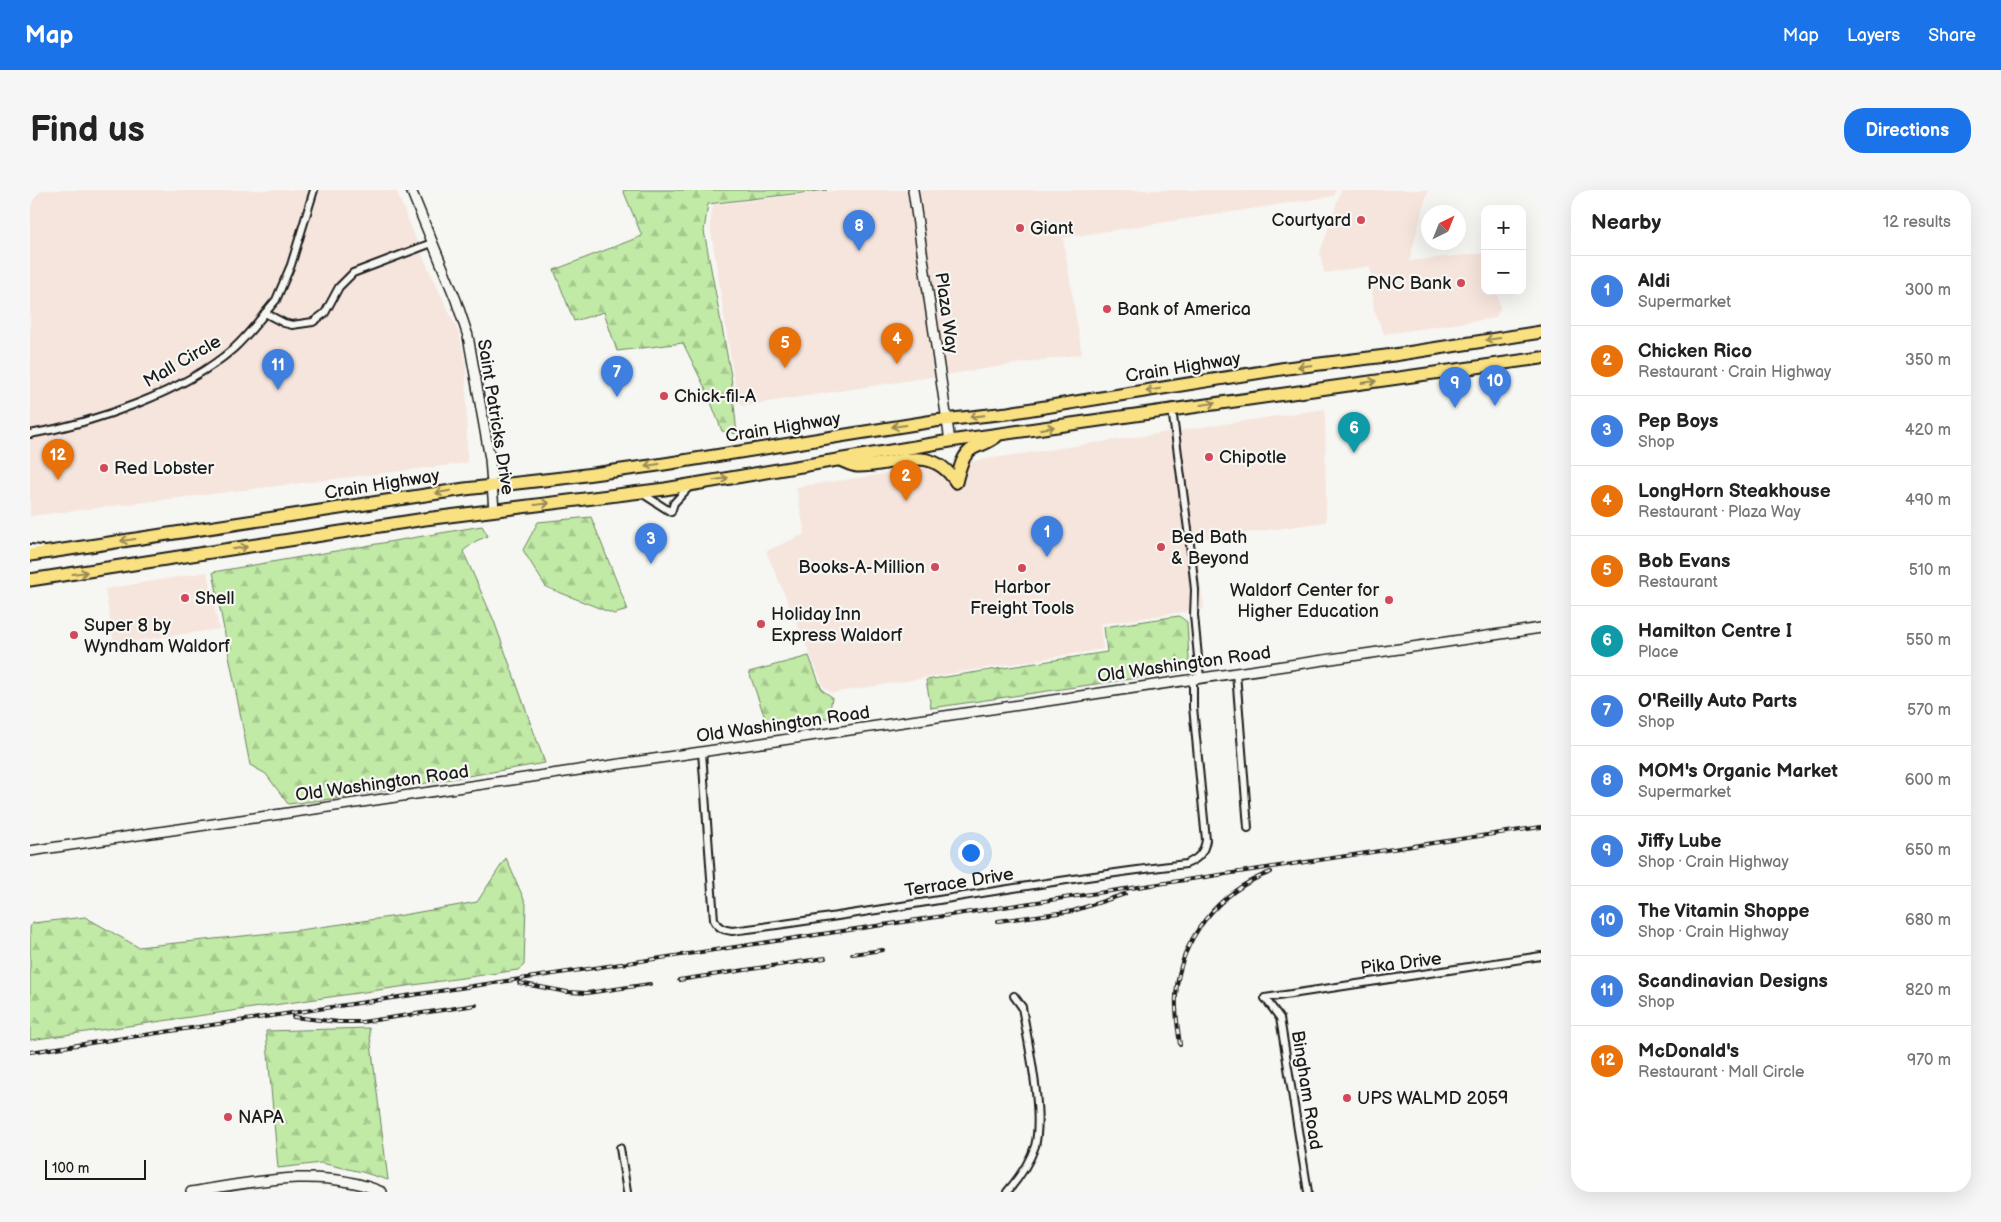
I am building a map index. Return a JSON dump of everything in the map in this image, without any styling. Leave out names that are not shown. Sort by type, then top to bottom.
[{"type":"highway","name":"Crain Highway","points":[[30,556],[491,485],[570,477],[947,420],[1008,414],[1287,368],[1541,332]]},
{"type":"highway","points":[[30,579],[494,510],[640,492],[950,441],[1541,359]]},
{"type":"highway","points":[[840,460],[856,467],[926,459],[941,465],[956,482],[966,454],[999,435]]},
{"type":"main road","name":"Saint Patricks Drive","points":[[412,190],[468,336],[490,459],[494,510]]},
{"type":"main road","name":"Plaza Way","points":[[913,190],[950,441]]},
{"type":"main road","name":"Old Washington Road","points":[[30,851],[1541,628]]},
{"type":"main road","points":[[191,1192],[301,1178],[344,1181],[382,1192]]},
{"type":"street","name":"Mall Circle","points":[[30,435],[65,428],[155,396],[220,360],[244,338],[276,300],[283,285],[313,198],[314,190]]},
{"type":"street","points":[[265,312],[284,323],[313,322],[326,313],[339,287],[353,273],[432,243]]},
{"type":"street","points":[[1172,409],[1194,580],[1197,679]]},
{"type":"street","points":[[640,492],[663,505],[671,512],[681,494],[691,484]]},
{"type":"street","points":[[30,548],[58,551]]},
{"type":"street","points":[[1236,673],[1248,828]]},
{"type":"street","name":"Terrace Drive","points":[[702,752],[714,920],[716,925],[725,930],[732,930],[818,920],[863,911],[1186,864],[1194,861],[1204,851],[1206,840],[1193,707],[1197,679]]},
{"type":"street","name":"Pika Drive","points":[[1265,998],[1541,956]]},
{"type":"street","points":[[1007,1192],[1022,1174],[1032,1154],[1038,1119],[1035,1087],[1022,1007],[1014,996]]},
{"type":"street","name":"Bingham Road","points":[[1265,998],[1280,1018],[1308,1192]]},
{"type":"street","points":[[620,1148],[627,1192]]},
{"type":"shaded area","points":[[30,190],[396,190],[424,259],[459,333],[466,364],[467,463],[30,516]]},
{"type":"shaded area","points":[[840,190],[1336,190],[1334,196],[1063,238],[1082,354],[742,406],[737,400],[710,224],[713,205]]},
{"type":"shaded area","points":[[1341,190],[1428,190],[1424,205],[1421,205],[1421,216],[1409,261],[1481,253],[1481,295],[1498,295],[1500,309],[1495,318],[1384,334],[1374,310],[1370,266],[1324,273],[1320,253]]},
{"type":"shaded area","points":[[1325,409],[1326,522],[1195,540],[1204,609],[1100,624],[1103,649],[831,693],[824,687],[766,551],[805,534],[796,487]]},
{"type":"shaded area","points":[[207,572],[219,629],[114,644],[105,589]]},
{"type":"green space","points":[[623,190],[827,190],[708,204],[704,231],[731,376],[737,434],[722,431],[707,392],[683,343],[617,351],[604,312],[574,321],[554,270],[642,236]]},
{"type":"green space","points":[[591,517],[628,610],[614,614],[546,587],[523,550],[538,522]]},
{"type":"green space","points":[[482,526],[488,536],[476,541],[463,551],[494,621],[545,763],[332,799],[288,804],[266,774],[250,765],[213,572]]},
{"type":"green space","points":[[1179,616],[1187,622],[1189,659],[1186,668],[1178,672],[931,708],[926,680],[1107,652],[1104,627]]},
{"type":"green space","points":[[809,656],[822,690],[832,697],[829,718],[767,724],[749,672]]},
{"type":"green space","points":[[506,858],[526,904],[524,965],[518,970],[30,1040],[30,927],[33,923],[85,917],[138,947],[300,930],[477,902]]},
{"type":"green space","points":[[369,1028],[388,1180],[321,1163],[278,1168],[266,1031]]},
{"type":"railway","points":[[30,1052],[1541,827]]},
{"type":"railway","points":[[1180,1045],[1176,996],[1179,975],[1185,955],[1194,937],[1205,920],[1235,891],[1252,880],[1271,872]]},
{"type":"railway","points":[[998,921],[1073,911],[1125,894]]},
{"type":"railway","points":[[852,954],[883,950]]},
{"type":"railway","points":[[679,980],[825,958]]},
{"type":"railway","points":[[519,983],[567,992],[587,993],[650,984]]},
{"type":"railway","points":[[293,1017],[339,1022],[362,1022],[476,1005]]},
{"type":"place","name":"Courtyard","points":[[1361,220]]},
{"type":"place","name":"Giant","points":[[1020,228]]},
{"type":"place","name":"MOM's Organic Market","points":[[859,251]]},
{"type":"place","name":"PNC Bank","points":[[1461,283]]},
{"type":"place","name":"Bank of America","points":[[1107,309]]},
{"type":"place","name":"LongHorn Steakhouse","points":[[897,364]]},
{"type":"place","name":"Bob Evans","points":[[785,368]]},
{"type":"place","name":"Scandinavian Designs","points":[[278,390]]},
{"type":"place","name":"Chick-fil-A","points":[[664,396]]},
{"type":"place","name":"O'Reilly Auto Parts","points":[[617,397]]},
{"type":"place","name":"The Vitamin Shoppe","points":[[1495,406]]},
{"type":"place","name":"Jiffy Lube","points":[[1455,408]]},
{"type":"place","name":"Hamilton Centre I","points":[[1354,453]]},
{"type":"place","name":"Chipotle","points":[[1209,457]]},
{"type":"place","name":"Red Lobster","points":[[104,468]]},
{"type":"place","name":"McDonald's","points":[[58,480]]},
{"type":"place","name":"Chicken Rico","points":[[906,501]]},
{"type":"place","name":"Bed Bath & Beyond","points":[[1161,547]]},
{"type":"place","name":"Aldi","points":[[1047,557]]},
{"type":"place","name":"Pep Boys","points":[[651,564]]},
{"type":"place","name":"Books-A-Million","points":[[935,567]]},
{"type":"place","name":"Harbor Freight Tools","points":[[1022,568]]},
{"type":"place","name":"Shell","points":[[185,598]]},
{"type":"place","name":"Waldorf Center for Higher Education","points":[[1389,600]]},
{"type":"place","name":"Holiday Inn Express Waldorf","points":[[761,624]]},
{"type":"place","name":"Super 8 by Wyndham Waldorf","points":[[74,635]]},
{"type":"place","name":"UPS WALMD 2059","points":[[1347,1098]]},
{"type":"place","name":"NAPA","points":[[228,1117]]}]
